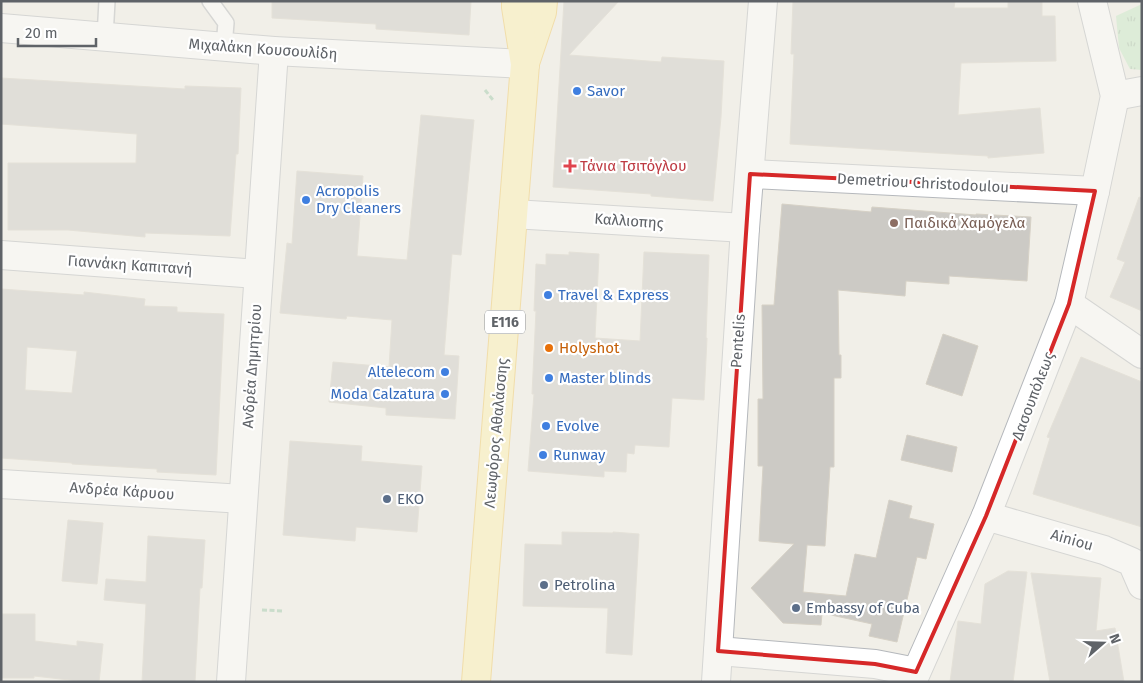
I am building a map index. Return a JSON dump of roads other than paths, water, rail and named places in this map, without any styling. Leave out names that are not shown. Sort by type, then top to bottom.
[{"type":"main road","name":"Λεωφόρος Αθαλάσσης","points":[[516,1],[525,64]]},
{"type":"main road","name":"Λεωφόρος Αθαλάσσης","points":[[476,682],[525,64],[542,12],[543,1]]},
{"type":"street","name":"Pentelis","points":[[716,682],[745,228],[763,1]]},
{"type":"street","name":"Δασουπόλεως","points":[[914,677],[986,516],[1069,304],[1096,191],[1115,96],[1092,1]]},
{"type":"street","name":"Μιχαλάκη Κουσουλίδη","points":[[1,28],[274,51],[525,64]]},
{"type":"street","name":"Ανδρέα Δημητρίου","points":[[231,682],[274,51]]},
{"type":"street","points":[[1115,96],[1142,91]]},
{"type":"street","name":"Demetriou Christodoulou","points":[[750,174],[1096,191]]},
{"type":"street","name":"Καλλιοπης","points":[[513,214],[745,228]]},
{"type":"street","name":"Γιαννάκη Καπιτανή","points":[[1,255],[258,274]]},
{"type":"street","points":[[1069,304],[1142,354]]},
{"type":"street","name":"Ανδρέα Κάρυου","points":[[1,484],[243,499]]},
{"type":"street","name":"Ainiou","points":[[986,516],[1104,550],[1132,562],[1142,585]]},
{"type":"street","points":[[718,652],[875,664],[914,677]]},
{"type":"lane","points":[[105,36],[107,1]]},
{"type":"lane","points":[[210,1],[226,23],[224,46]]},
{"type":"place","name":"Savor","points":[[577,91]]},
{"type":"place","name":"Τάνια Τσιτόγλου","points":[[570,166]]},
{"type":"place","name":"Acropolis Dry Cleaners","points":[[306,200]]},
{"type":"place","name":"Παιδικά Χαμόγελα","points":[[894,223]]},
{"type":"place","name":"Travel & Express","points":[[548,295]]},
{"type":"place","name":"Holyshot","points":[[549,348]]},
{"type":"place","name":"Altelecom","points":[[445,372]]},
{"type":"place","name":"Master blinds","points":[[549,378]]},
{"type":"place","name":"Moda Calzatura","points":[[445,394]]},
{"type":"place","name":"Evolve","points":[[546,426]]},
{"type":"place","name":"Runway","points":[[543,455]]},
{"type":"place","name":"EKO","points":[[387,499]]},
{"type":"place","name":"Petrolina","points":[[544,585]]},
{"type":"place","name":"Embassy of Cuba","points":[[796,608]]}]
